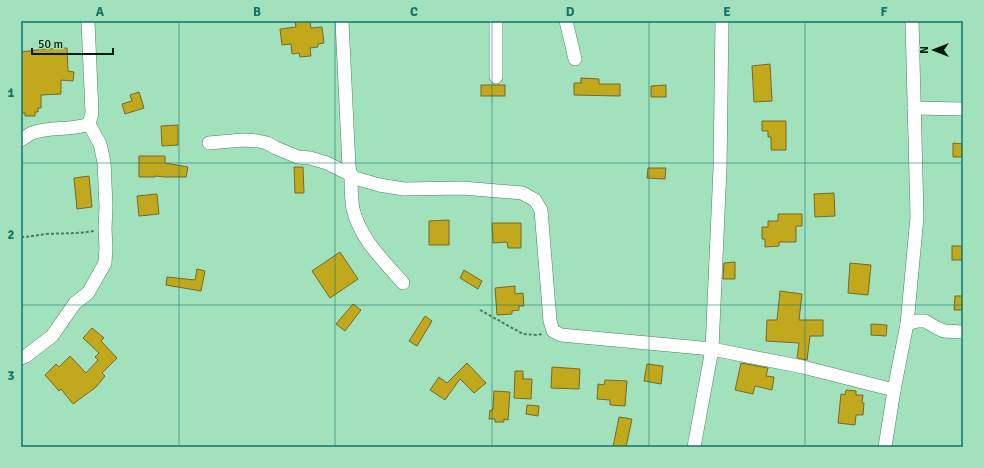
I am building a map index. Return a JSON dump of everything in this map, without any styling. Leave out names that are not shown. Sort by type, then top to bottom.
[{"type":"street","points":[[21,358],[26,356],[52,336],[76,303],[88,292],[105,263],[106,206],[104,162],[100,144],[89,124],[92,113],[88,21]]},
{"type":"street","points":[[342,21],[349,167],[354,210],[362,232],[374,251],[403,283]]},
{"type":"street","points":[[496,21],[496,78]]},
{"type":"street","points":[[566,21],[575,59]]},
{"type":"street","points":[[694,447],[712,349],[720,168],[722,21]]},
{"type":"street","points":[[885,447],[907,324],[917,218],[912,21]]},
{"type":"street","points":[[914,108],[963,109]]},
{"type":"street","points":[[21,140],[32,134],[50,129],[81,127],[89,124]]},
{"type":"street","points":[[209,143],[243,140],[267,143],[298,157],[327,162],[355,178],[379,185],[404,189],[470,189],[522,193],[535,200],[541,210],[550,321],[553,331],[561,335],[712,349],[803,367],[894,390]]},
{"type":"street","points":[[907,324],[917,321],[925,321],[944,331],[963,332]]},
{"type":"path","points":[[21,237],[105,230]]},
{"type":"path","points":[[480,310],[524,334],[538,335],[553,331]]},
{"type":"building","points":[[295,21],[310,21],[311,28],[322,27],[324,43],[318,44],[318,47],[310,48],[311,56],[300,57],[299,53],[292,54],[291,44],[282,45],[280,29],[296,27]]},
{"type":"building","points":[[67,48],[68,71],[74,72],[73,81],[61,80],[61,94],[41,95],[41,108],[38,108],[38,112],[35,112],[35,116],[25,116],[25,113],[21,113],[21,52]]},
{"type":"building","points":[[770,64],[772,101],[754,102],[752,66]]},
{"type":"building","points":[[581,78],[599,79],[599,84],[620,84],[620,96],[574,95],[574,83],[581,83]]},
{"type":"building","points":[[481,85],[505,85],[505,96],[481,96]]},
{"type":"building","points":[[666,85],[666,97],[651,97],[651,86]]},
{"type":"building","points":[[139,92],[144,108],[125,114],[122,104],[132,101],[130,95]]},
{"type":"building","points":[[762,121],[786,121],[786,150],[771,150],[771,137],[768,137],[768,131],[762,131]]},
{"type":"building","points":[[178,125],[178,145],[162,146],[161,126]]},
{"type":"building","points":[[953,143],[963,144],[963,157],[953,157]]},
{"type":"building","points":[[139,156],[165,156],[165,163],[188,167],[186,177],[139,177]]},
{"type":"building","points":[[294,167],[303,167],[304,193],[295,193]]},
{"type":"building","points":[[648,168],[666,168],[665,179],[647,178]]},
{"type":"building","points":[[89,176],[92,207],[77,209],[74,178]]},
{"type":"building","points":[[834,193],[835,216],[815,217],[814,194]]},
{"type":"building","points":[[157,194],[159,214],[139,216],[137,196]]},
{"type":"building","points":[[778,214],[802,214],[802,226],[796,226],[796,242],[779,242],[779,246],[765,247],[765,239],[762,239],[762,227],[768,227],[768,221],[778,221]]},
{"type":"building","points":[[449,220],[449,245],[429,245],[429,221]]},
{"type":"building","points":[[492,223],[521,223],[521,248],[508,248],[507,242],[493,243]]},
{"type":"building","points":[[952,246],[963,246],[963,260],[952,260]]},
{"type":"building","points":[[340,252],[358,279],[330,298],[312,271]]},
{"type":"building","points":[[735,262],[735,279],[723,279],[724,263]]},
{"type":"building","points":[[850,263],[871,265],[868,295],[848,293]]},
{"type":"building","points":[[197,269],[205,271],[201,291],[166,285],[167,277],[195,280]]},
{"type":"building","points":[[464,270],[482,281],[478,289],[460,278]]},
{"type":"building","points":[[515,286],[515,294],[523,293],[524,306],[519,306],[519,310],[512,311],[512,314],[497,315],[495,288]]},
{"type":"building","points":[[780,291],[802,294],[799,320],[823,320],[823,336],[810,336],[807,360],[797,358],[799,343],[766,341],[767,320],[777,320]]},
{"type":"building","points":[[955,296],[963,296],[963,310],[954,310]]},
{"type":"building","points":[[353,304],[361,310],[345,331],[336,324]]},
{"type":"building","points":[[425,316],[432,321],[417,346],[409,341]]},
{"type":"building","points":[[871,324],[887,325],[886,336],[871,335]]},
{"type":"building","points":[[92,328],[104,338],[101,341],[117,358],[102,373],[105,376],[96,387],[73,404],[61,389],[59,391],[45,375],[56,364],[59,367],[70,356],[86,373],[98,360],[95,357],[99,353],[83,338]]},
{"type":"building","points":[[467,363],[486,383],[474,393],[460,379],[445,400],[430,390],[439,377],[447,383]]},
{"type":"building","points":[[741,363],[768,368],[766,376],[774,377],[772,390],[755,386],[753,394],[735,390]]},
{"type":"building","points":[[647,364],[663,366],[661,384],[644,381]]},
{"type":"building","points":[[552,367],[580,369],[579,389],[551,388]]},
{"type":"building","points":[[515,371],[523,371],[523,379],[532,379],[531,399],[514,398]]},
{"type":"building","points":[[605,380],[627,381],[625,406],[610,405],[610,400],[597,399],[598,384],[604,385]]},
{"type":"building","points":[[846,390],[856,391],[856,395],[863,395],[863,415],[856,415],[855,425],[838,423],[841,394],[845,395]]},
{"type":"building","points":[[494,391],[510,392],[508,420],[504,419],[504,422],[495,422],[495,419],[489,419],[490,410],[492,411],[493,409]]},
{"type":"building","points":[[527,405],[539,406],[538,416],[526,414]]},
{"type":"building","points":[[619,417],[632,419],[626,447],[613,447]]}]
